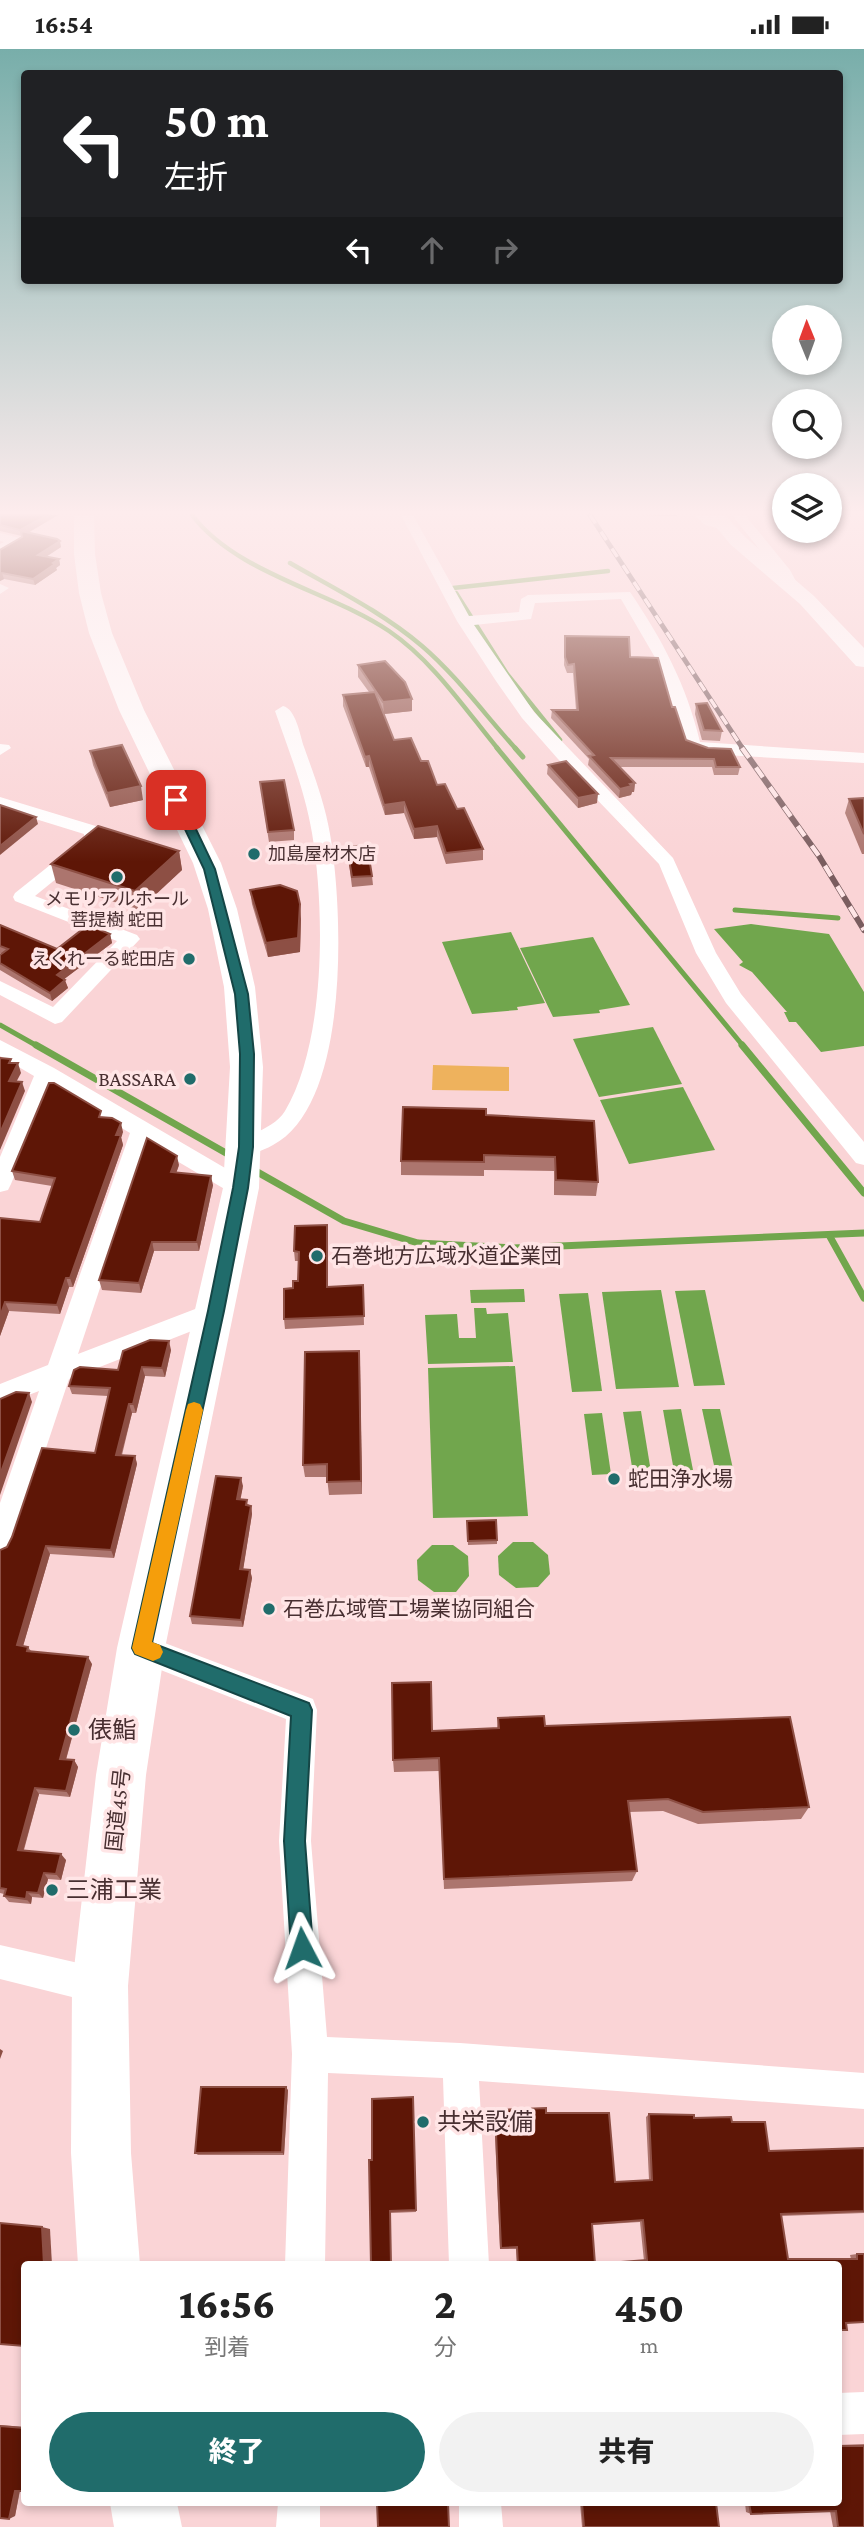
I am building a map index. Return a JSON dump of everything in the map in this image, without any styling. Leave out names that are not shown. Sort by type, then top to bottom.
[{"type":"highway","name":"国道45号","points":[[101,631],[130,704],[209,869],[242,994],[247,1054],[244,1166],[216,1311],[142,1648],[121,1775],[100,1986],[101,2153],[109,2261]]},
{"type":"highway","points":[[145,2506],[149,2527]]},
{"type":"street","points":[[476,631],[528,715],[628,824],[667,862],[706,953],[733,998],[864,1157]]},
{"type":"street","points":[[651,631],[670,669],[693,745],[726,750],[864,758]]},
{"type":"street","points":[[834,631],[864,661]]},
{"type":"street","points":[[0,1047],[142,1129],[244,1166],[262,1142],[285,1126],[296,1112],[323,1028],[330,904],[321,831],[283,711]]},
{"type":"street","points":[[0,987],[55,1017],[130,939],[22,897],[93,841],[93,831],[3,806]]},
{"type":"street","points":[[0,1184],[46,1073]]},
{"type":"street","points":[[0,1544],[142,1129]]},
{"type":"street","points":[[0,1395],[216,1311]]},
{"type":"street","points":[[142,1648],[302,1710],[295,1841],[310,2054],[304,2261]]},
{"type":"street","points":[[0,1962],[100,1986]]},
{"type":"street","points":[[310,2054],[460,2061],[864,2091]]},
{"type":"street","points":[[460,2061],[469,2261]]},
{"type":"street","points":[[842,2414],[864,2413]]},
{"type":"street","points":[[298,2527],[299,2506]]},
{"type":"street","points":[[480,2506],[481,2527]]},
{"type":"shaded area","points":[[751,924],[829,934],[864,992],[864,1046],[821,1052],[796,1022],[789,1022],[784,1012],[787,1012],[752,972],[739,965],[743,962],[714,929]]},
{"type":"shaded area","points":[[511,932],[545,1003],[517,1007],[518,1010],[472,1014],[442,942]]},
{"type":"shaded area","points":[[593,937],[630,1005],[599,1010],[600,1013],[553,1017],[520,948]]},
{"type":"shaded area","points":[[653,1027],[682,1084],[599,1097],[573,1039]]},
{"type":"shaded area","points":[[433,1065],[509,1067],[509,1091],[432,1090]]},
{"type":"shaded area","points":[[683,1087],[715,1150],[629,1164],[600,1100]]},
{"type":"shaded area","points":[[524,1289],[525,1302],[471,1303],[470,1290]]},
{"type":"shaded area","points":[[661,1290],[679,1387],[616,1389],[602,1292]]},
{"type":"shaded area","points":[[705,1290],[725,1385],[694,1386],[675,1291]]},
{"type":"shaded area","points":[[588,1293],[602,1391],[572,1392],[559,1294]]},
{"type":"shaded area","points":[[474,1308],[486,1308],[487,1314],[508,1313],[513,1362],[428,1364],[425,1315],[457,1314],[459,1338],[476,1338]]},
{"type":"shaded area","points":[[515,1366],[528,1516],[433,1518],[428,1368]]},
{"type":"shaded area","points":[[681,1409],[693,1470],[674,1471],[663,1410]]},
{"type":"shaded area","points":[[702,1409],[720,1409],[733,1469],[715,1470]]},
{"type":"shaded area","points":[[641,1411],[651,1472],[633,1473],[623,1412]]},
{"type":"shaded area","points":[[602,1413],[611,1474],[592,1475],[584,1414]]},
{"type":"shaded area","points":[[513,1542],[533,1542],[548,1555],[550,1574],[538,1587],[516,1588],[499,1575],[498,1556]]},
{"type":"shaded area","points":[[432,1545],[453,1545],[468,1556],[469,1576],[456,1592],[434,1592],[418,1580],[417,1560]]},
{"type":"building","points":[[565,636],[629,637],[630,657],[658,658],[672,707],[675,707],[686,740],[708,748],[731,749],[740,767],[716,767],[714,759],[611,758],[635,783],[620,789],[589,756],[594,755],[552,710],[578,710],[574,664],[568,665],[565,657]]},
{"type":"building","points":[[385,661],[405,682],[412,699],[383,702],[358,665]]},
{"type":"building","points":[[375,692],[394,740],[411,738],[421,761],[428,761],[437,785],[445,784],[457,809],[464,808],[483,849],[446,853],[437,826],[414,829],[404,802],[384,805],[369,756],[365,757],[343,695]]},
{"type":"building","points":[[707,703],[722,731],[704,730],[696,704]]},
{"type":"building","points":[[122,745],[141,786],[107,793],[90,751]]},
{"type":"building","points":[[566,761],[598,794],[578,798],[548,765]]},
{"type":"building","points":[[284,780],[294,830],[268,832],[260,782]]},
{"type":"building","points":[[864,798],[864,834],[849,799]]},
{"type":"building","points":[[0,805],[36,817],[0,846]]},
{"type":"building","points":[[98,826],[179,851],[135,891],[51,864]]},
{"type":"building","points":[[367,845],[372,876],[352,877],[347,847]]},
{"type":"building","points":[[280,885],[297,891],[300,904],[298,938],[266,943],[250,890]]},
{"type":"building","points":[[0,925],[57,949],[88,925],[110,934],[57,975],[65,980],[50,993],[0,963],[0,955],[8,949],[0,946]]},
{"type":"building","points":[[0,1058],[11,1059],[9,1063],[18,1063],[9,1081],[22,1082],[0,1133]]},
{"type":"building","points":[[49,1083],[54,1083],[101,1111],[99,1117],[112,1118],[121,1123],[116,1135],[121,1135],[70,1278],[66,1278],[57,1305],[5,1302],[0,1317],[0,1218],[40,1222],[55,1178],[12,1171]]},
{"type":"building","points":[[403,1107],[486,1109],[486,1115],[594,1121],[598,1182],[556,1180],[555,1157],[484,1155],[484,1162],[401,1161]]},
{"type":"building","points":[[147,1138],[177,1156],[171,1172],[211,1176],[197,1242],[152,1242],[139,1283],[99,1280]]},
{"type":"building","points":[[327,1225],[327,1287],[363,1285],[364,1316],[284,1319],[284,1289],[293,1288],[293,1281],[298,1281],[299,1252],[294,1251],[295,1226]]},
{"type":"building","points":[[150,1340],[169,1341],[162,1368],[142,1367],[133,1404],[129,1404],[116,1455],[135,1456],[111,1550],[46,1546],[17,1645],[28,1647],[27,1651],[88,1657],[60,1759],[74,1760],[66,1791],[35,1788],[18,1850],[61,1854],[56,1874],[44,1873],[38,1893],[27,1892],[26,1899],[4,1896],[6,1889],[0,1888],[0,1550],[7,1547],[12,1537],[42,1448],[95,1453],[110,1388],[69,1386],[74,1370],[80,1367],[118,1370],[123,1351]]},
{"type":"building","points":[[359,1351],[361,1481],[327,1482],[327,1464],[303,1465],[305,1352]]},
{"type":"building","points":[[16,1392],[29,1393],[0,1475],[0,1399]]},
{"type":"building","points":[[216,1476],[241,1478],[237,1499],[247,1500],[246,1505],[251,1506],[240,1569],[250,1570],[241,1620],[190,1616]]},
{"type":"building","points":[[496,1520],[497,1540],[468,1541],[467,1521]]},
{"type":"building","points":[[431,1682],[432,1731],[499,1728],[498,1718],[544,1716],[545,1726],[790,1717],[809,1807],[703,1812],[668,1799],[628,1801],[637,1871],[444,1879],[439,1758],[393,1760],[392,1683]]},
{"type":"building","points":[[201,2087],[286,2087],[282,2152],[195,2153]]},
{"type":"building","points":[[413,2097],[416,2210],[390,2211],[391,2261],[371,2261],[369,2160],[372,2160],[372,2099]]},
{"type":"building","points":[[546,2108],[546,2113],[609,2113],[615,2182],[652,2180],[649,2114],[694,2115],[694,2118],[731,2117],[732,2122],[765,2122],[769,2151],[864,2148],[864,2211],[781,2214],[788,2259],[857,2259],[857,2254],[864,2254],[864,2322],[846,2323],[847,2330],[842,2330],[842,2261],[634,2261],[647,2260],[643,2220],[592,2224],[595,2261],[518,2261],[517,2247],[501,2248],[495,2110]]},
{"type":"building","points":[[0,2223],[42,2227],[44,2261],[21,2261],[21,2346],[0,2344]]},
{"type":"building","points":[[0,2426],[21,2428],[21,2491],[15,2491],[9,2519],[0,2518]]},
{"type":"building","points":[[842,2446],[864,2446],[864,2527],[838,2527],[836,2511],[751,2514],[750,2506],[842,2506]]},
{"type":"building","points":[[377,2506],[448,2506],[449,2527],[378,2527]]},
{"type":"building","points":[[582,2506],[716,2506],[719,2527],[584,2527]]},
{"type":"waterway","points":[[388,631],[420,656],[448,686],[498,749]]},
{"type":"waterway","points":[[402,631],[435,658],[516,749]]},
{"type":"waterway","points":[[480,631],[507,674],[560,740]]},
{"type":"waterway","points":[[497,748],[744,1047]]},
{"type":"waterway","points":[[515,748],[523,757]]},
{"type":"waterway","points":[[735,910],[838,918]]},
{"type":"waterway","points":[[0,1025],[39,1047]]},
{"type":"waterway","points":[[36,1045],[233,1157]]},
{"type":"waterway","points":[[742,1045],[864,1193]]},
{"type":"waterway","points":[[252,1169],[344,1221],[418,1243],[513,1248],[864,1233]]},
{"type":"waterway","points":[[829,1235],[864,1298]]},
{"type":"railway","points":[[666,631],[743,749]]},
{"type":"railway","points":[[742,748],[819,856],[864,930]]},
{"type":"slow traffic","points":[[153,1652],[142,1648],[194,1410]]},
{"type":"place","name":"加島屋材木店","points":[[254,854]]},
{"type":"place","name":"メモリアルホール 菩提樹 蛇田","points":[[117,877]]},
{"type":"place","name":"えくれーる蛇田店","points":[[189,959]]},
{"type":"place","name":"BASSARA","points":[[190,1079]]},
{"type":"place","name":"石巻地方広域水道企業団","points":[[317,1256]]},
{"type":"place","name":"蛇田浄水場","points":[[614,1479]]},
{"type":"place","name":"石巻広域管工場業協同組合","points":[[269,1609]]},
{"type":"place","name":"俵鮨","points":[[74,1730]]},
{"type":"place","name":"三浦工業","points":[[52,1890]]},
{"type":"place","name":"共栄設備","points":[[423,2122]]},
{"type":"route","points":[[176,800],[209,869],[242,994],[247,1054],[246,1147],[241,1188],[216,1311],[142,1648],[302,1710],[295,1841],[302,1948]]}]
